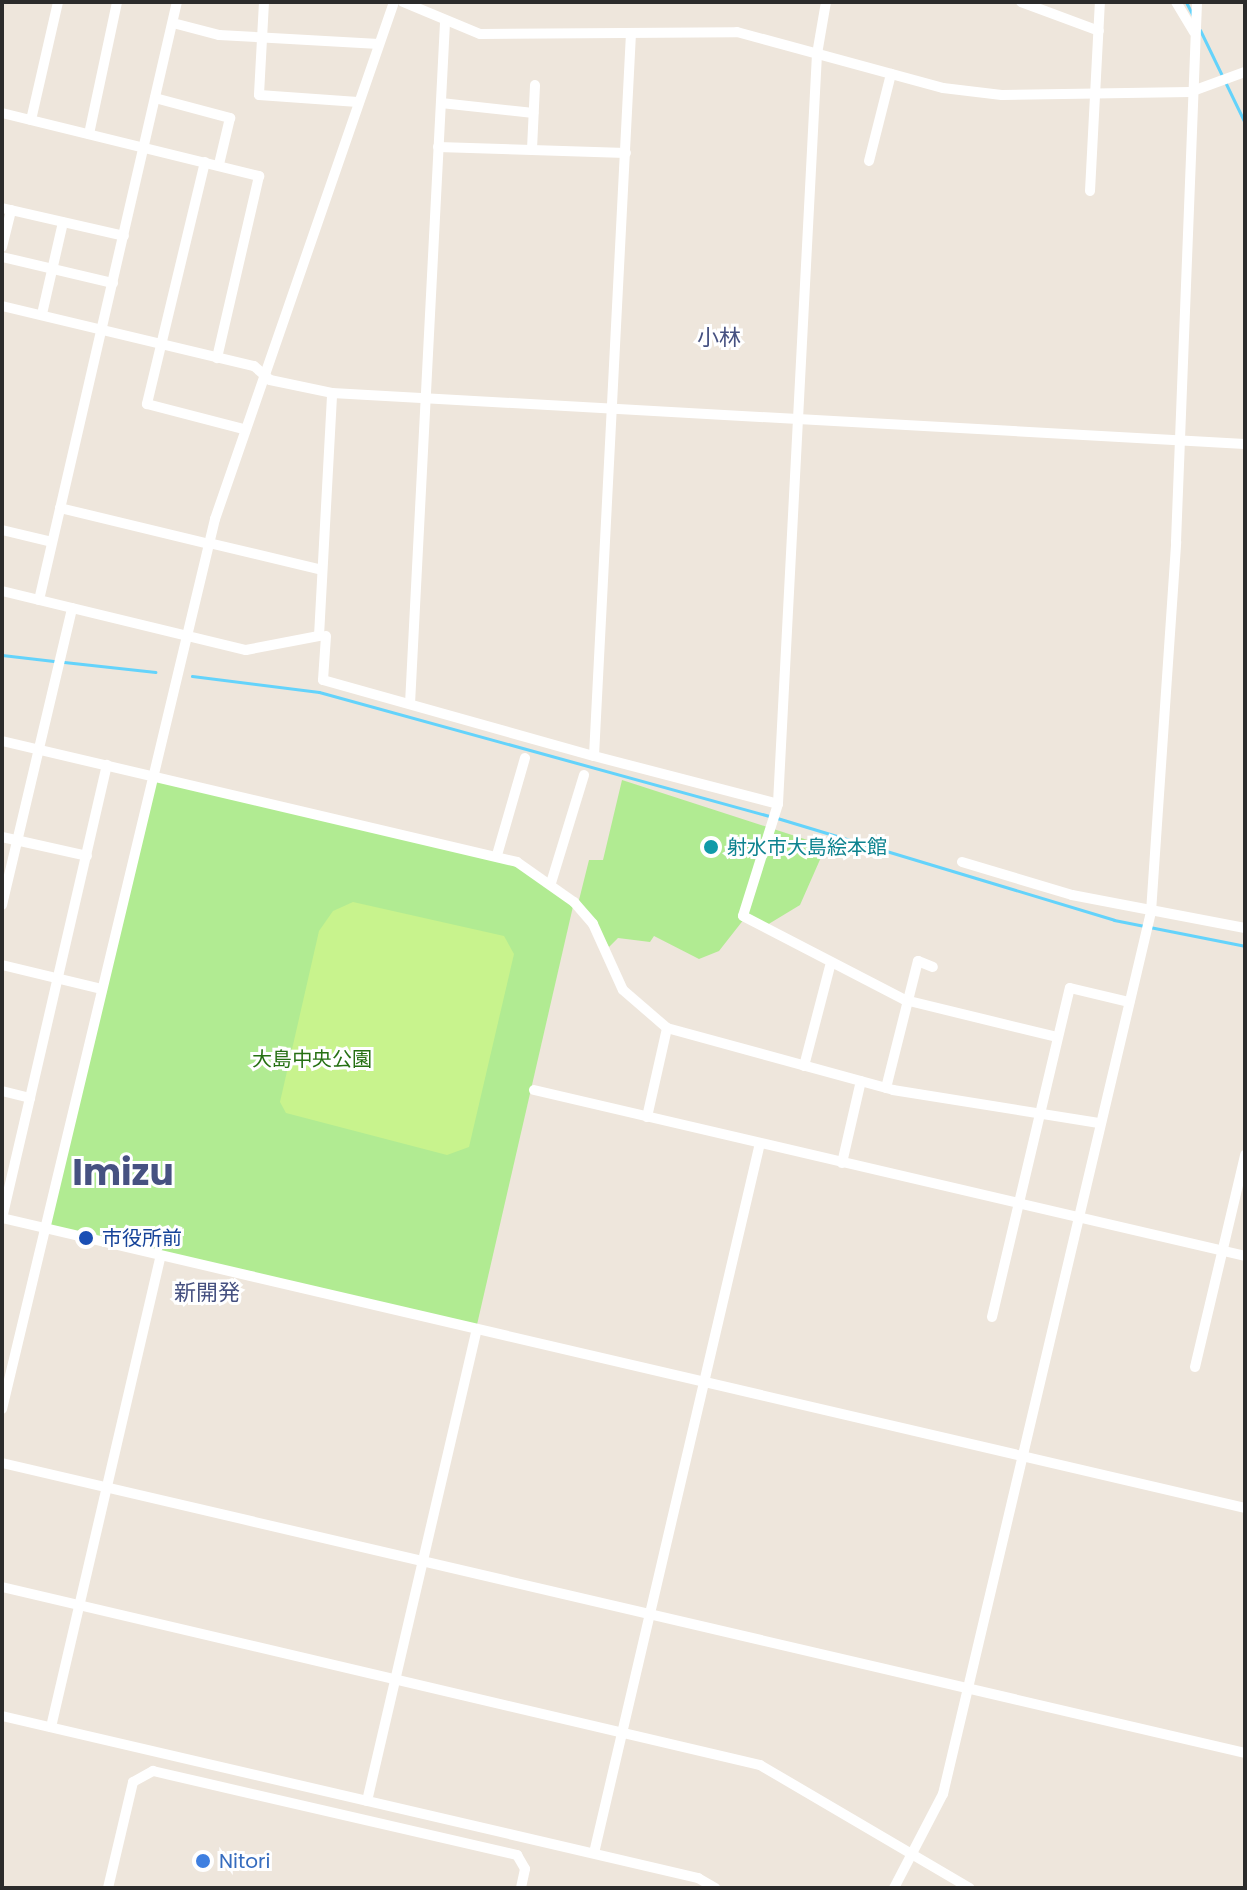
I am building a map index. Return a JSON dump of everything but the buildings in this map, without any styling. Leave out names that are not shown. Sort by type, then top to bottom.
[{"type":"street","points":[[31,120],[58,2]]},
{"type":"street","points":[[89,134],[117,2]]},
{"type":"street","points":[[39,600],[177,2]]},
{"type":"street","points":[[264,2],[259,95],[358,102]]},
{"type":"street","points":[[2,1409],[184,635],[209,544],[263,371],[394,2]]},
{"type":"street","points":[[403,2],[445,23],[512,36],[631,33],[705,27],[891,74],[1002,95],[1190,92],[1245,72]]},
{"type":"street","points":[[826,2],[817,54],[778,804],[775,833],[743,916],[830,966],[905,1000],[1057,1037]]},
{"type":"street","points":[[1021,2],[1036,4],[1099,31]]},
{"type":"street","points":[[1090,191],[1100,2]]},
{"type":"street","points":[[1176,2],[1195,34]]},
{"type":"street","points":[[894,1888],[943,1794],[1151,912],[1176,439],[1190,92],[1197,2]]},
{"type":"street","points":[[173,23],[262,37],[379,44]]},
{"type":"street","points":[[410,704],[445,23]]},
{"type":"street","points":[[594,756],[616,411],[631,33]]},
{"type":"street","points":[[869,161],[891,74]]},
{"type":"street","points":[[532,149],[535,85]]},
{"type":"street","points":[[155,98],[230,118],[219,164]]},
{"type":"street","points":[[441,103],[533,113]]},
{"type":"street","points":[[2,113],[259,176],[217,358]]},
{"type":"street","points":[[438,147],[626,153]]},
{"type":"street","points":[[205,162],[147,404],[244,429]]},
{"type":"street","points":[[2,247],[6,209],[124,236]]},
{"type":"street","points":[[42,314],[63,222]]},
{"type":"street","points":[[2,257],[113,283]]},
{"type":"street","points":[[2,306],[217,358],[332,393],[1245,444]]},
{"type":"street","points":[[2,591],[246,650],[319,636],[332,393]]},
{"type":"street","points":[[60,508],[322,570]]},
{"type":"street","points":[[2,530],[52,542]]},
{"type":"street","points":[[2,905],[72,608]]},
{"type":"street","points":[[326,636],[323,680],[778,804]]},
{"type":"street","points":[[2,741],[497,855],[551,883],[574,902],[593,924],[623,990],[667,1028],[886,1088],[1041,1110],[1100,1123]]},
{"type":"street","points":[[497,855],[525,758]]},
{"type":"street","points":[[107,765],[2,1218],[1245,1508]]},
{"type":"street","points":[[551,883],[584,775]]},
{"type":"street","points":[[2,837],[87,856]]},
{"type":"street","points":[[962,862],[1151,912],[1245,928]]},
{"type":"street","points":[[886,1088],[905,1000],[918,961],[933,967]]},
{"type":"street","points":[[2,965],[101,989]]},
{"type":"street","points":[[804,1066],[830,966]]},
{"type":"street","points":[[992,1317],[1070,988],[1129,1002]]},
{"type":"street","points":[[647,1117],[667,1028]]},
{"type":"street","points":[[842,1163],[861,1081]]},
{"type":"street","points":[[534,1090],[1245,1256]]},
{"type":"street","points":[[2,1091],[30,1098]]},
{"type":"street","points":[[594,1853],[760,1143]]},
{"type":"street","points":[[1195,1367],[1245,1155]]},
{"type":"street","points":[[51,1727],[160,1257]]},
{"type":"street","points":[[367,1801],[477,1330]]},
{"type":"street","points":[[2,1349],[15,1352]]},
{"type":"street","points":[[2,1463],[1245,1753]]},
{"type":"street","points":[[2,1587],[760,1765],[970,1888]]},
{"type":"street","points":[[2,1716],[594,1853],[715,1888]]},
{"type":"street","points":[[108,1888],[133,1782],[153,1771],[517,1855],[525,1869],[521,1888]]},
{"type":"green space","name":"大島中央公園","points":[[152,776],[516,863],[574,902],[476,1329],[45,1228]]},
{"type":"green space","points":[[622,780],[826,846],[800,905],[767,925],[748,914],[719,951],[699,959],[654,936],[650,942],[618,938],[609,947],[579,900],[589,860],[603,860]]},
{"type":"green space","points":[[353,902],[504,936],[514,954],[469,1147],[447,1155],[286,1113],[280,1102],[319,931],[333,911]]},
{"type":"waterway","points":[[1186,2],[1193,16]]},
{"type":"waterway","points":[[1200,30],[1245,123]]},
{"type":"waterway","points":[[2,655],[54,661]]},
{"type":"waterway","points":[[64,662],[155,672]]},
{"type":"waterway","points":[[192,676],[319,692],[770,816]]},
{"type":"waterway","points":[[777,818],[1114,920],[1245,946]]},
{"type":"place","name":"射水市大島絵本館","points":[[711,847]]},
{"type":"place","name":"市役所前","points":[[86,1238]]},
{"type":"place","name":"Nitori","points":[[203,1861]]},
{"type":"district","name":"小林","points":[[719,338]]},
{"type":"district","name":"Imizu","points":[[123,1173]]},
{"type":"district","name":"新開発","points":[[207,1293]]}]
